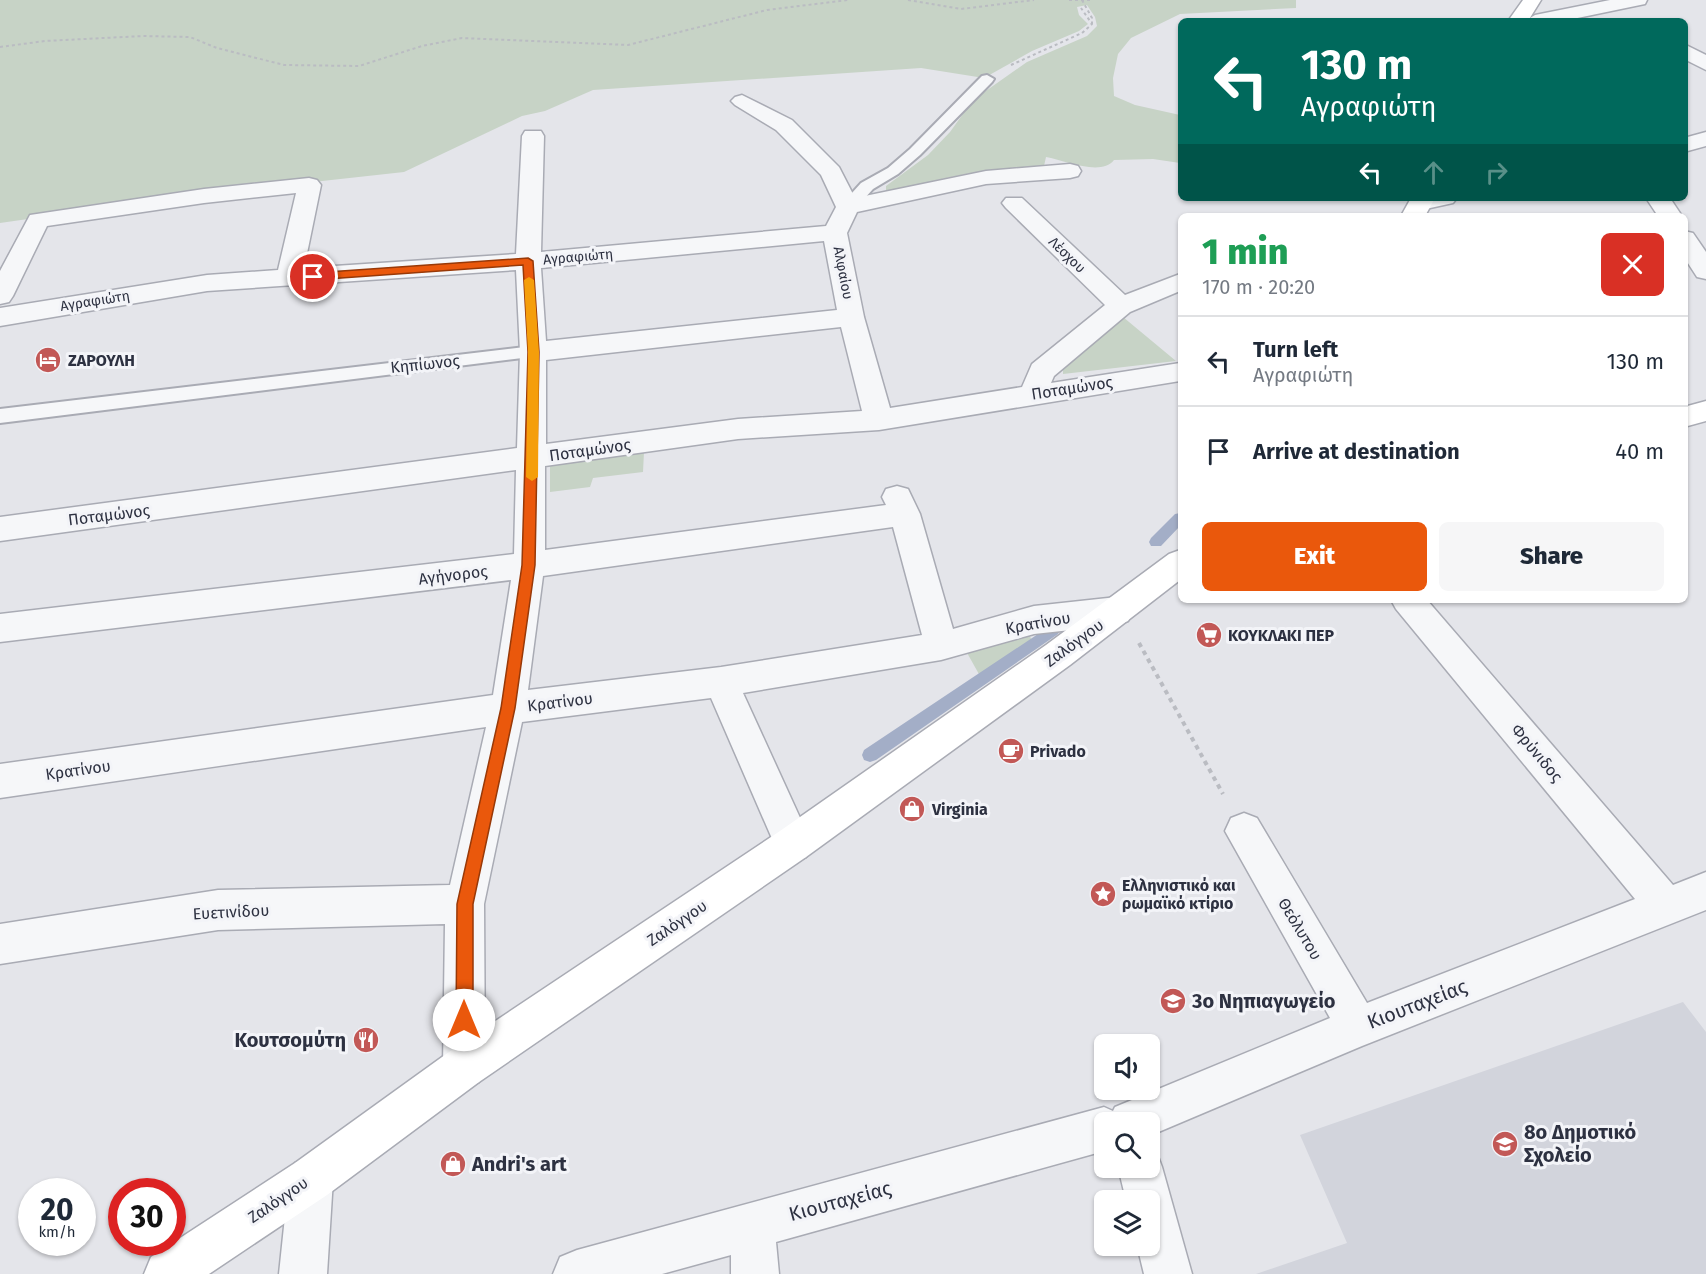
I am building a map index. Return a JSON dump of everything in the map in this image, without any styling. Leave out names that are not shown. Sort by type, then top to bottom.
[{"type":"street","points":[[1520,18],[1532,0]]},
{"type":"street","points":[[1550,18],[1638,0]]},
{"type":"street","points":[[1613,5],[1634,18]]},
{"type":"street","points":[[1688,53],[1706,64]]},
{"type":"street","points":[[742,102],[784,124],[831,172],[848,207],[986,176],[1043,170],[1070,171]]},
{"type":"street","points":[[464,1067],[465,904],[508,708],[529,565],[534,352],[528,261],[533,136]]},
{"type":"street","points":[[1688,144],[1706,139]]},
{"type":"street","points":[[0,296],[38,220],[204,196],[309,185],[289,278]]},
{"type":"street","points":[[1419,206],[1435,201]]},
{"type":"street","name":"Λέσχου","points":[[1014,203],[1121,306]]},
{"type":"street","name":"Αλφαίου","points":[[848,207],[835,233],[851,317],[879,420]]},
{"type":"street","name":"Αγραφιώτη","points":[[0,317],[207,283],[528,261],[835,233]]},
{"type":"street","points":[[1688,244],[1706,271]]},
{"type":"street","points":[[1034,393],[1042,370],[1121,306],[1178,283]]},
{"type":"street","name":"Κηπίωνος","points":[[534,352],[851,317]]},
{"type":"street","name":"Ποταμώνος","points":[[0,529],[738,429],[879,420],[1034,393],[1178,372]]},
{"type":"street","points":[[1688,416],[1706,411]]},
{"type":"street","name":"Αγήνορος","points":[[0,628],[529,565],[901,505],[941,646]]},
{"type":"street","name":"Ζαλόγγου","points":[[168,1274],[311,1179],[464,1067],[793,844],[1178,565]]},
{"type":"street","name":"Φρύνιδος","points":[[1410,603],[1666,906]]},
{"type":"street","name":"Κρατίνου","points":[[0,781],[508,708],[721,682],[941,646],[1034,620],[1117,611]]},
{"type":"street","points":[[721,682],[793,844]]},
{"type":"street","name":"Θεόλυτου","points":[[1244,831],[1358,1027]]},
{"type":"street","name":"Κιουταχείας","points":[[1154,1112],[1358,1027],[1706,891]]},
{"type":"street","name":"Ευετινίδου","points":[[0,945],[218,910],[465,904]]},
{"type":"street","name":"Κιουταχείας","points":[[577,1274],[1094,1132]]},
{"type":"street","points":[[303,1274],[311,1179]]},
{"type":"street","points":[[752,1225],[755,1274]]},
{"type":"street","points":[[1160,1243],[1168,1274]]},
{"type":"lane","points":[[848,207],[867,186],[893,171],[915,152],[987,79]]},
{"type":"lane","name":"Κηπίωνος","points":[[0,416],[534,352]]},
{"type":"path","points":[[0,47],[45,41],[142,36],[190,37],[216,48],[285,65],[359,66],[422,46],[462,38],[628,45],[748,14],[848,0]]},
{"type":"path","points":[[908,0],[962,9],[1034,0]]},
{"type":"path","points":[[1069,0],[1092,0]]},
{"type":"path","points":[[987,79],[1035,52],[1083,33],[1092,24],[1092,18],[1082,0]]},
{"type":"path","points":[[1082,9],[1092,24]]},
{"type":"path","points":[[1143,649],[1200,752]]},
{"type":"shaded area","name":"8ο Δημοτικό Σχολείο","points":[[1683,1002],[1706,1032],[1706,1274],[1256,1274],[1347,1243],[1300,1135]]},
{"type":"green space","points":[[0,0],[1296,0],[1296,8],[1180,14],[1131,38],[1118,54],[1113,78],[1114,96],[1135,105],[1178,115],[1178,163],[1153,159],[1114,160],[1108,165],[1092,167],[1046,157],[1044,166],[981,172],[933,181],[902,190],[886,190],[886,186],[928,155],[950,132],[973,100],[1027,62],[1087,36],[1097,26],[1095,17],[1087,5],[1077,7],[1079,15],[1088,24],[1079,31],[1032,51],[984,78],[921,68],[593,90],[545,111],[522,116],[404,172],[203,194],[0,223]]},
{"type":"green space","points":[[1123,317],[1176,361],[1063,374],[1063,367]]},
{"type":"green space","points":[[644,452],[643,472],[593,478],[590,487],[550,492],[550,464]]},
{"type":"green space","points":[[1029,635],[1032,640],[980,676],[966,651]]},
{"type":"waterway","points":[[1156,542],[1178,520]]},
{"type":"waterway","points":[[870,755],[1053,630]]},
{"type":"slow traffic","points":[[529,280],[534,352],[532,477]]},
{"type":"place","name":"ΖΑΡΟΥΛΗ","points":[[48,360]]},
{"type":"place","name":"ΚΟΥΚΛΑΚΙ ΠΕΡ","points":[[1209,635]]},
{"type":"place","name":"Privado","points":[[1011,751]]},
{"type":"place","name":"Virginia","points":[[912,809]]},
{"type":"place","name":"Ελληνιστικό και ρωμαϊκό κτίριο","points":[[1103,894]]},
{"type":"place","name":"3ο Νηπιαγωγείο","points":[[1173,1001]]},
{"type":"place","name":"Κουτσομύτη","points":[[366,1040]]},
{"type":"place","name":"8ο Δημοτικό Σχολείο","points":[[1505,1144]]},
{"type":"place","name":"Andri's art","points":[[453,1164]]},
{"type":"route","points":[[313,277],[528,261],[534,352],[529,565],[508,708],[465,904],[464,1020]]}]
